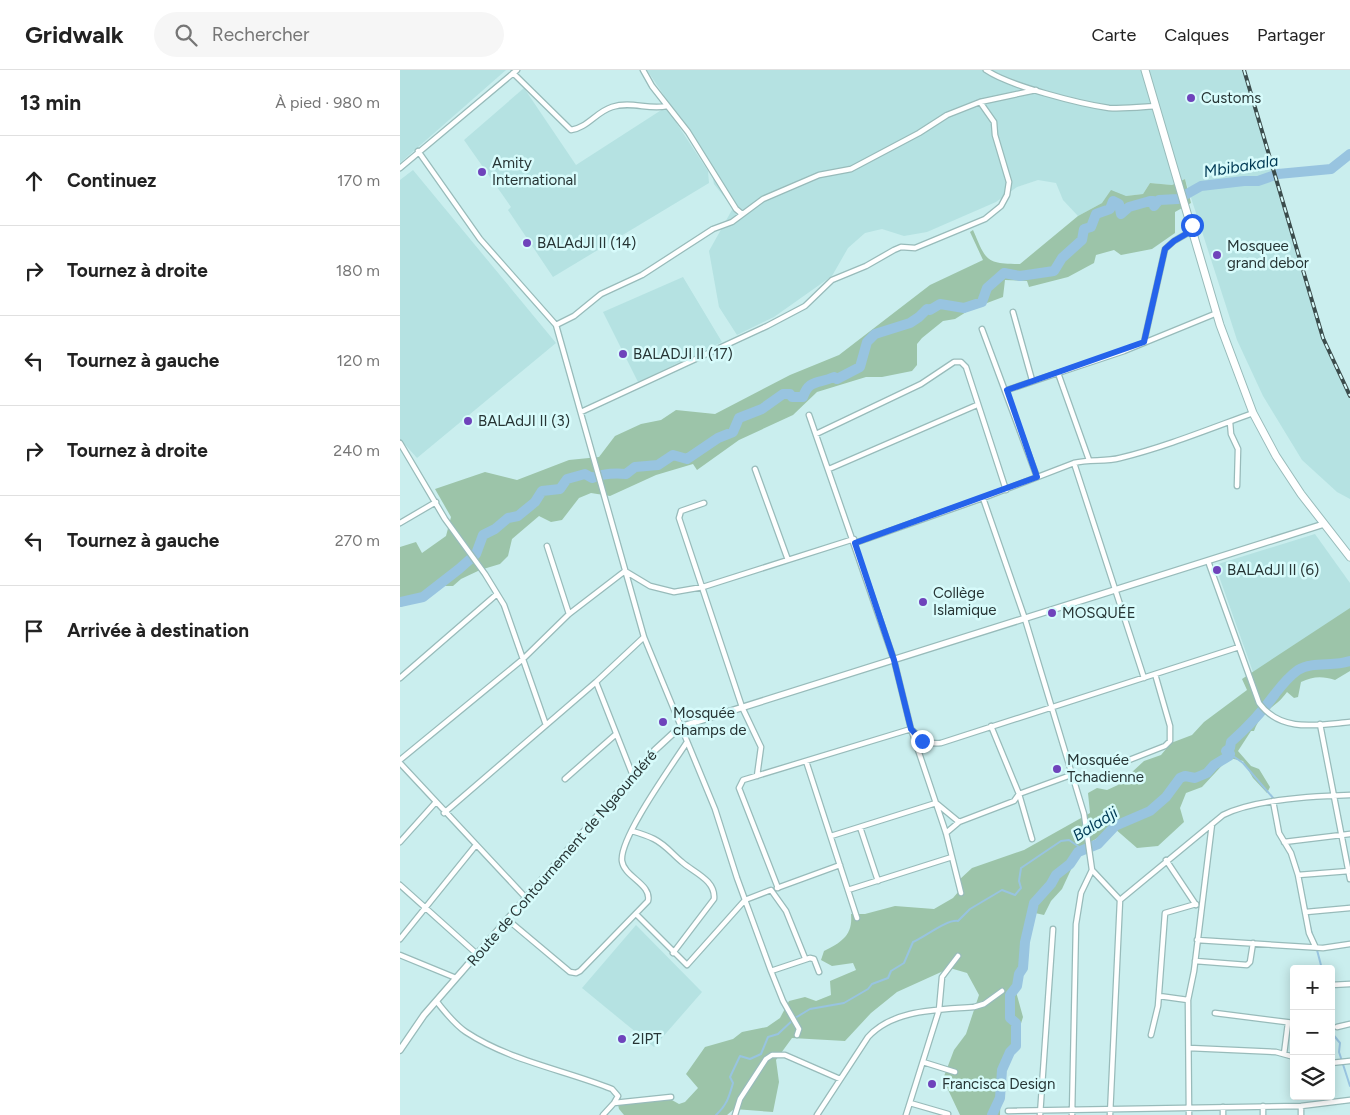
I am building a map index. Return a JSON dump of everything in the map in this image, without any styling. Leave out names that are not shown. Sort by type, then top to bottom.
[{"type":"main road","points":[[1145,70],[1217,313],[1253,413],[1276,456],[1350,557]]},
{"type":"street","points":[[643,70],[667,106],[688,132],[736,209],[742,214]]},
{"type":"street","points":[[986,70],[1036,90],[1111,108],[1156,106]]},
{"type":"street","points":[[400,168],[418,150],[515,71],[571,130],[579,129],[602,111],[613,107],[630,104],[658,108],[667,106]]},
{"type":"street","points":[[556,325],[574,316],[601,294],[642,275],[713,228],[732,222],[763,199],[818,175],[851,169],[919,133],[947,115],[980,102],[1036,90]]},
{"type":"street","points":[[581,412],[767,326],[805,306],[832,280],[901,247],[915,248],[985,219],[1001,206],[1007,195],[1009,182],[995,135],[994,122],[980,102]]},
{"type":"street","points":[[418,150],[480,239],[556,325],[644,637],[680,727],[716,809],[745,900],[771,971],[798,1030],[797,1035]]},
{"type":"street","points":[[1144,342],[1165,249],[1174,241],[1193,230]]},
{"type":"street","points":[[1013,312],[1032,380]]},
{"type":"street","points":[[1007,390],[1144,342],[1217,313]]},
{"type":"street","points":[[982,328],[1007,390],[1037,477]]},
{"type":"street","points":[[816,434],[921,384],[954,362],[961,362],[966,367],[1006,490]]},
{"type":"street","points":[[1058,373],[1089,460]]},
{"type":"street","points":[[829,469],[977,404]]},
{"type":"street","points":[[625,570],[650,586],[664,590],[674,592],[703,587],[854,541],[1006,490],[1074,464],[1089,460],[1117,459],[1148,451],[1253,413]]},
{"type":"street","points":[[809,415],[894,660],[911,729],[946,833],[961,893]]},
{"type":"street","points":[[1230,422],[1238,449],[1237,486]]},
{"type":"street","points":[[400,443],[436,502],[497,594],[513,629],[546,725]]},
{"type":"street","points":[[1074,464],[1144,678]]},
{"type":"street","points":[[755,469],[788,560]]},
{"type":"street","points":[[983,498],[1025,619],[1086,823],[1092,870],[1080,893],[1076,924],[1072,1115]]},
{"type":"street","points":[[400,523],[436,502]]},
{"type":"street","points":[[704,503],[678,513],[742,707],[761,747],[757,776]]},
{"type":"street","name":"Route de Contournement de Ngaoundéré","points":[[400,1050],[424,1015],[456,978],[527,899],[655,750],[680,727],[1324,524]]},
{"type":"street","points":[[547,546],[568,614]]},
{"type":"street","points":[[1208,561],[1263,708],[1276,720],[1288,724],[1350,722]]},
{"type":"street","points":[[527,899],[435,803],[400,762],[523,659],[568,614],[625,570]]},
{"type":"street","points":[[400,678],[497,594]]},
{"type":"street","points":[[444,812],[596,682],[644,637]]},
{"type":"street","points":[[911,729],[922,741],[930,744],[941,743],[1239,647]]},
{"type":"street","points":[[1124,762],[1165,746],[1170,741],[1170,726],[1155,674]]},
{"type":"street","points":[[596,682],[615,735],[633,776]]},
{"type":"street","points":[[1320,724],[1350,879]]},
{"type":"street","points":[[991,726],[1019,794],[1032,840]]},
{"type":"street","points":[[778,888],[739,788],[743,780],[911,729]]},
{"type":"street","points":[[565,779],[615,735]]},
{"type":"street","points":[[508,920],[570,972],[576,973],[636,914],[648,901],[649,896],[624,868],[622,853],[638,818],[687,742]]},
{"type":"street","points":[[806,761],[857,918]]},
{"type":"street","points":[[946,833],[959,822],[1014,802],[1019,794],[1071,775]]},
{"type":"street","points":[[1120,900],[1166,860],[1223,815],[1238,807],[1274,800],[1284,801],[1350,795]]},
{"type":"street","points":[[1274,800],[1279,833],[1291,853],[1298,875],[1309,933],[1315,946]]},
{"type":"street","points":[[400,842],[435,803]]},
{"type":"street","points":[[936,803],[959,822]]},
{"type":"street","points":[[831,836],[936,803]]},
{"type":"street","points":[[1189,1115],[1188,1000],[1195,961],[1212,824]]},
{"type":"street","points":[[860,827],[878,881]]},
{"type":"street","points":[[632,831],[655,839],[670,850],[681,862],[704,878],[713,890],[714,899],[673,953]]},
{"type":"street","points":[[1284,842],[1350,834]]},
{"type":"street","points":[[400,939],[476,845]]},
{"type":"street","points":[[848,890],[952,857]]},
{"type":"street","points":[[1166,860],[1200,910]]},
{"type":"street","points":[[636,914],[684,964],[690,964],[745,900],[840,865]]},
{"type":"street","points":[[1092,870],[1120,900],[1110,1115]]},
{"type":"street","points":[[1298,875],[1349,871]]},
{"type":"street","points":[[400,884],[478,955]]},
{"type":"street","points":[[771,890],[786,911],[805,958]]},
{"type":"street","points":[[1151,1035],[1159,996],[1165,913],[1196,904]]},
{"type":"street","points":[[1306,912],[1350,908]]},
{"type":"street","points":[[1040,1115],[1053,930]]},
{"type":"street","points":[[1197,940],[1315,946],[1350,944]]},
{"type":"street","points":[[1195,961],[1247,964],[1250,962],[1253,943]]},
{"type":"street","points":[[400,955],[456,978]]},
{"type":"street","points":[[906,1115],[939,1010],[942,977],[958,956]]},
{"type":"street","points":[[771,971],[805,958],[814,959],[819,972]]},
{"type":"street","points":[[1335,985],[1350,984]]},
{"type":"street","points":[[816,1115],[877,1027],[895,1018],[984,1004],[1002,991]]},
{"type":"street","points":[[1159,996],[1188,1000]]},
{"type":"street","points":[[437,1002],[452,1020],[467,1032],[508,1053],[612,1089],[618,1096],[603,1115]]},
{"type":"street","points":[[1215,1013],[1290,1023]]},
{"type":"street","points":[[1337,1027],[1350,1024]]},
{"type":"street","points":[[1284,1054],[1290,1027]]},
{"type":"street","points":[[1189,1048],[1250,1049],[1290,1056]]},
{"type":"street","points":[[735,1115],[740,1099],[766,1059],[772,1055],[785,1056],[840,1079]]},
{"type":"street","points":[[1335,1063],[1350,1061]]},
{"type":"street","points":[[924,1062],[954,1072]]},
{"type":"street","points":[[614,1103],[671,1097]]},
{"type":"street","points":[[1008,1111],[1301,1106],[1350,1100]]},
{"type":"street","points":[[910,1104],[948,1114]]},
{"type":"street","points":[[1263,1106],[1263,1115]]},
{"type":"street","points":[[1301,1106],[1301,1115]]},
{"type":"street","points":[[1223,1107],[1223,1115]]},
{"type":"street","points":[[1153,1108],[1153,1115]]},
{"type":"shaded area","points":[[400,70],[506,70],[400,163]]},
{"type":"shaded area","points":[[647,70],[1244,70],[1323,338],[1350,396],[1350,499],[1337,492],[1302,460],[1263,396],[1237,340],[1185,179],[1172,185],[1150,183],[1143,194],[1126,196],[1102,203],[1078,216],[1063,200],[1056,183],[1038,180],[1017,187],[996,202],[927,232],[904,236],[882,229],[865,233],[848,248],[832,276],[774,317],[737,335],[719,307],[709,251],[733,208],[714,184],[710,165]]},
{"type":"shaded area","points":[[524,88],[576,165],[666,107],[708,171],[709,183],[553,277],[508,210],[511,207],[464,140]]},
{"type":"shaded area","points":[[413,170],[556,343],[417,458],[400,439],[400,180]]},
{"type":"shaded area","points":[[683,277],[722,342],[638,382],[603,312]]},
{"type":"shaded area","points":[[1315,534],[1350,583],[1350,611],[1254,675],[1215,565]]},
{"type":"shaded area","points":[[636,925],[702,992],[654,1047],[582,988]]},
{"type":"green space","name":"Mbibakala","points":[[1185,179],[1191,203],[1175,212],[1175,233],[1152,249],[1121,255],[1114,250],[1096,255],[1094,263],[1068,277],[1029,287],[1027,281],[1005,280],[1003,297],[971,309],[955,319],[943,321],[922,338],[917,344],[917,365],[912,371],[882,377],[866,377],[817,392],[793,415],[739,440],[697,470],[693,464],[656,475],[610,496],[591,493],[579,498],[562,520],[551,522],[539,516],[512,539],[508,556],[500,564],[480,570],[461,579],[453,586],[436,586],[423,600],[400,607],[400,547],[416,542],[422,553],[446,536],[451,517],[435,489],[485,472],[517,480],[569,460],[599,457],[615,436],[641,424],[661,420],[676,410],[715,414],[790,375],[839,355],[930,285],[983,260],[970,232],[973,230],[984,254],[988,258],[1000,263],[1020,264],[1078,216],[1102,203],[1111,190],[1126,196],[1143,194],[1150,183],[1172,185]]},
{"type":"green space","name":"Baladji","points":[[1350,608],[1350,671],[1335,680],[1318,677],[1301,682],[1298,697],[1294,698],[1287,692],[1265,713],[1238,751],[1251,766],[1259,769],[1270,787],[1267,793],[1253,778],[1243,761],[1229,758],[1202,787],[1186,793],[1180,808],[1184,822],[1158,846],[1137,848],[1114,828],[1081,848],[1062,889],[1051,901],[1044,915],[1035,913],[1030,924],[1026,970],[1015,988],[1023,1017],[1001,1089],[1000,1115],[960,1115],[943,1079],[954,1050],[966,1034],[979,995],[967,973],[950,968],[897,992],[871,1013],[845,1041],[792,1038],[776,1060],[779,1082],[773,1112],[734,1109],[727,1115],[624,1115],[619,1109],[617,1100],[663,1095],[679,1104],[685,1102],[698,1088],[686,1074],[705,1047],[733,1039],[742,1032],[767,1027],[780,1018],[789,1001],[805,997],[816,1001],[831,995],[830,981],[856,970],[853,963],[832,966],[821,960],[824,951],[841,941],[848,933],[851,914],[865,914],[895,906],[934,909],[953,898],[959,891],[959,880],[972,868],[1024,850],[1090,813],[1088,793],[1097,788],[1107,790],[1118,785],[1144,761],[1161,755],[1171,743],[1192,735],[1204,722],[1247,690],[1242,679]]},
{"type":"waterway","name":"Mbibakala","points":[[400,602],[423,597],[459,569],[476,554],[483,535],[495,529],[508,518],[518,516],[535,502],[542,491],[560,489],[567,479],[585,474],[592,478],[609,474],[626,474],[635,467],[658,465],[673,455],[687,459],[718,438],[733,432],[739,418],[762,409],[783,394],[790,394],[792,397],[803,397],[805,391],[811,385],[834,377],[837,379],[860,367],[867,342],[875,334],[910,323],[927,309],[930,310],[940,304],[964,308],[982,302],[987,288],[1004,273],[1020,276],[1054,271],[1062,258],[1082,240],[1084,229],[1091,227],[1096,214],[1110,209],[1113,201],[1119,204],[1121,214],[1129,207],[1150,201],[1153,201],[1154,206],[1159,200],[1178,199],[1201,186],[1258,181],[1278,174],[1331,169],[1350,154]]},
{"type":"waterway","name":"Baladji","points":[[992,1115],[1000,1098],[1002,1070],[1010,1052],[1016,1046],[1016,1023],[1010,1018],[1010,995],[1017,986],[1019,974],[1023,968],[1025,942],[1034,903],[1051,884],[1056,875],[1070,864],[1078,852],[1098,844],[1115,826],[1150,811],[1166,797],[1180,778],[1185,776],[1195,778],[1207,773],[1214,765],[1229,756],[1230,754],[1226,751],[1230,748],[1231,742],[1254,720],[1291,675],[1304,667],[1350,661]]},
{"type":"waterway","points":[[1226,751],[1243,763],[1274,799]]},
{"type":"waterway","points":[[1276,829],[1281,840]]},
{"type":"waterway","points":[[716,1115],[723,1108],[729,1097],[733,1083],[730,1077],[740,1056],[750,1059],[761,1054],[768,1037],[778,1034],[795,1018],[810,1009],[844,1003],[868,989],[872,984],[888,978],[891,971],[904,963],[913,942],[942,925],[958,921],[970,909],[1002,890],[1015,895],[1021,888],[1019,881],[1021,868],[1061,841],[1069,840],[1082,849]]},
{"type":"waterway","points":[[1304,896],[1307,911]]},
{"type":"waterway","points":[[1309,923],[1313,938]]},
{"type":"waterway","points":[[1317,950],[1321,965]]},
{"type":"waterway","points":[[1335,1037],[1340,1043],[1339,1052],[1350,1086]]},
{"type":"railway","points":[[1244,70],[1323,338],[1350,396]]},
{"type":"place","name":"Customs","points":[[1191,98]]},
{"type":"place","name":"Amity International","points":[[482,172]]},
{"type":"place","name":"BALAdJI II (14)","points":[[527,243]]},
{"type":"place","name":"Mosquee grand debor","points":[[1217,255]]},
{"type":"place","name":"BALADJI II (17)","points":[[623,354]]},
{"type":"place","name":"BALAdJI II (3)","points":[[468,421]]},
{"type":"place","name":"BALAdJI II (6)","points":[[1217,570]]},
{"type":"place","name":"Collège Islamique","points":[[923,602]]},
{"type":"place","name":"MOSQUÉE","points":[[1052,613]]},
{"type":"place","name":"Mosquée champs de","points":[[663,722]]},
{"type":"place","name":"Mosquée Tchadienne","points":[[1057,769]]},
{"type":"place","name":"2IPT","points":[[622,1039]]},
{"type":"place","name":"Francisca Design","points":[[932,1084]]},
{"type":"route","points":[[922,741],[911,729],[894,660],[855,543],[1006,490],[1037,477],[1007,390],[1032,380],[1124,351],[1144,342],[1156,294],[1161,259],[1165,249],[1174,241],[1193,230],[1192,225]]}]
